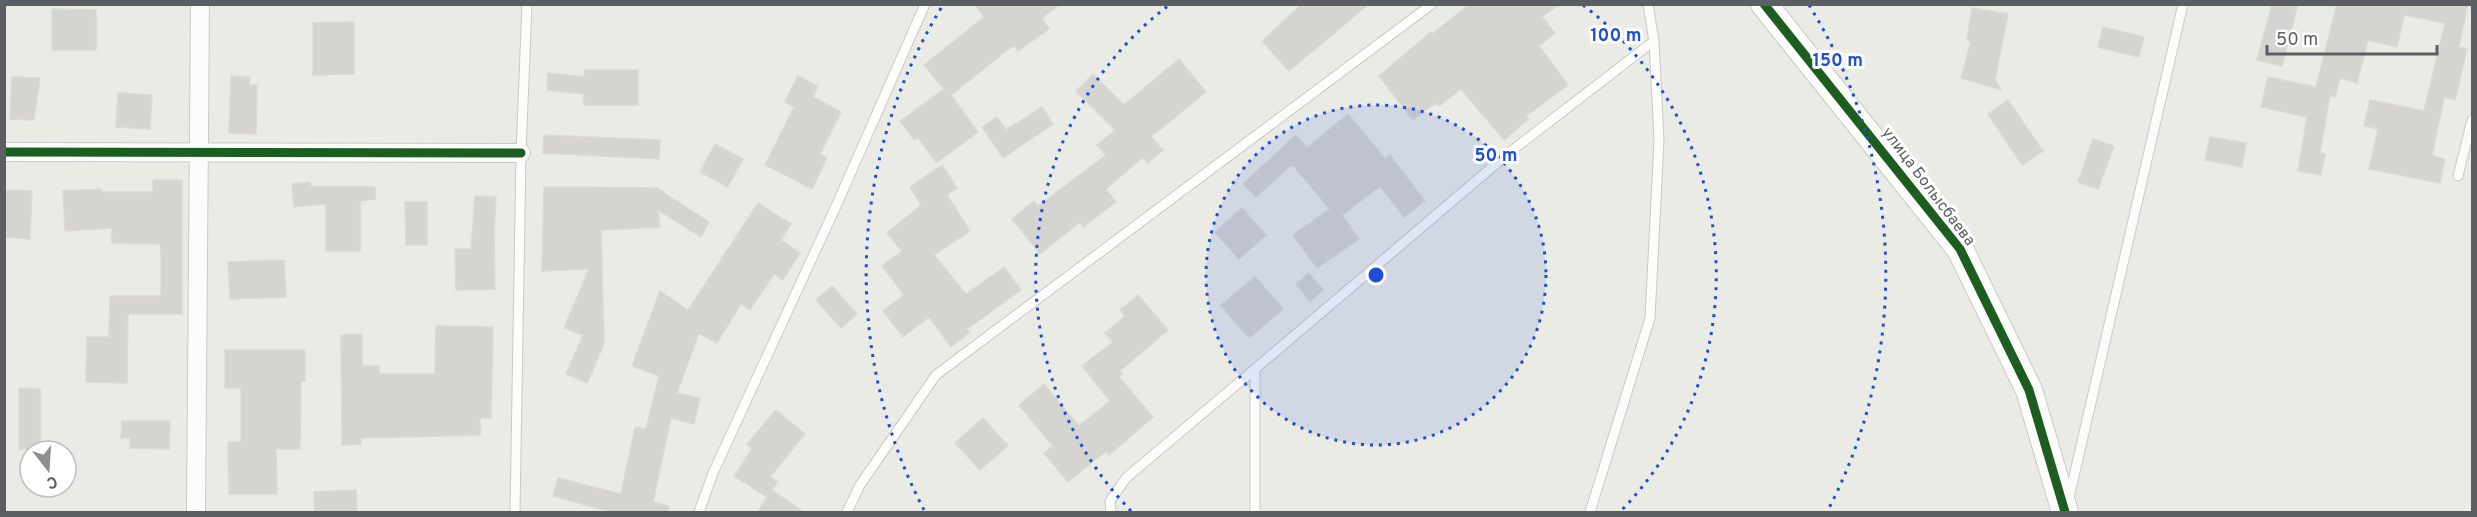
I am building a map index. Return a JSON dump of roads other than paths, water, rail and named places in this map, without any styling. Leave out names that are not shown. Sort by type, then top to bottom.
[{"type":"street","points":[[196,513],[196,154],[200,4]]},
{"type":"street","name":"улица Болысбаева","points":[[1764,4],[1960,249],[2029,390],[2065,513]]},
{"type":"street","points":[[4,152],[521,153]]},
{"type":"lane","points":[[515,513],[521,153],[527,4]]},
{"type":"lane","points":[[847,513],[860,485],[936,375],[1432,4]]},
{"type":"lane","points":[[1590,513],[1650,318],[1659,140],[1654,41],[1648,4]]},
{"type":"lane","points":[[2065,513],[2183,4]]},
{"type":"lane","points":[[699,513],[712,473],[837,204],[925,5]]},
{"type":"lane","points":[[1110,513],[1110,501],[1126,478],[1510,152],[1654,41]]},
{"type":"lane","points":[[2458,176],[2472,120]]},
{"type":"lane","points":[[1255,369],[1255,513]]}]
